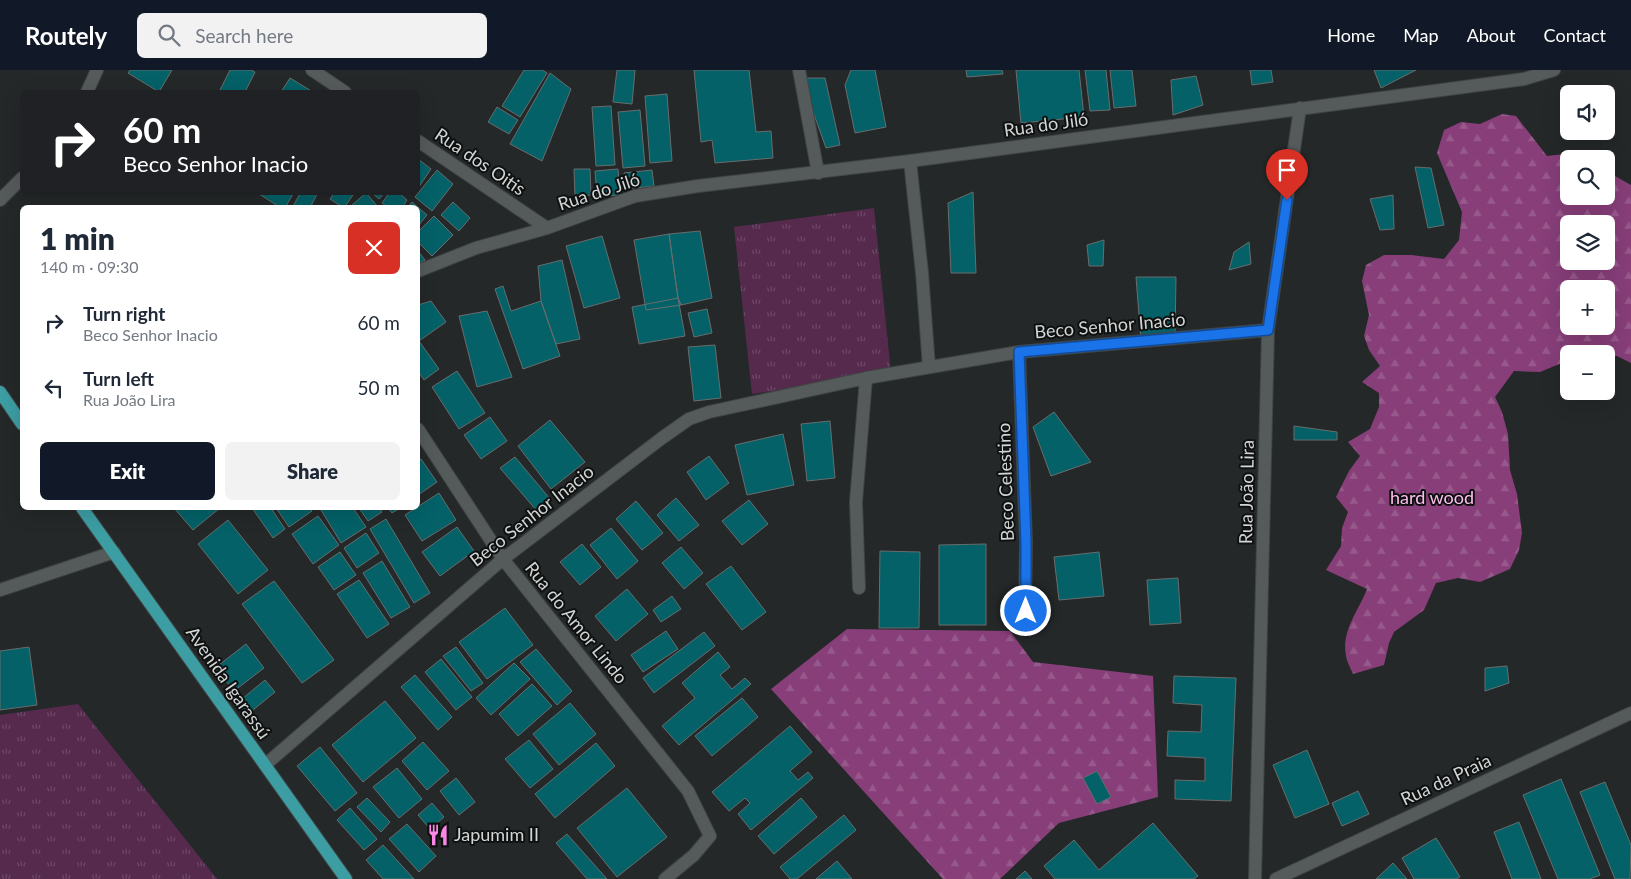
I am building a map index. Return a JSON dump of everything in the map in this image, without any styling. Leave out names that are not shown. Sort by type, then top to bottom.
[{"type":"main road","points":[[0,392],[20,421]]},
{"type":"main road","name":"Avenida Igarassú","points":[[83,510],[346,879]]},
{"type":"street","points":[[88,90],[97,70]]},
{"type":"street","points":[[312,70],[342,90]]},
{"type":"street","points":[[799,70],[818,173]]},
{"type":"street","name":"Rua do Jiló","points":[[420,270],[476,248],[547,228],[635,196],[698,186],[818,173],[1524,79],[1554,70]]},
{"type":"street","name":"Rua João Lira","points":[[1255,879],[1268,330],[1300,108]]},
{"type":"street","name":"Rua dos Oitis","points":[[420,142],[547,228]]},
{"type":"street","points":[[910,161],[922,273],[928,367]]},
{"type":"street","points":[[0,200],[20,180]]},
{"type":"street","name":"Beco Senhor Inacio","points":[[265,765],[503,559],[689,419],[709,412],[866,378],[1019,352],[1268,330]]},
{"type":"street","name":"Beco Celestino","points":[[1019,352],[1026,542],[1026,611]]},
{"type":"street","points":[[860,588],[856,502],[866,378]]},
{"type":"street","name":"Rua do Amor Lindo","points":[[420,432],[503,559],[688,791],[710,836],[694,855],[665,879]]},
{"type":"street","points":[[0,590],[114,552]]},
{"type":"street","name":"Rua da Praia","points":[[1276,879],[1631,713]]},
{"type":"green space","name":"hard wood","points":[[1502,114],[1516,116],[1547,156],[1560,155],[1560,205],[1615,205],[1615,176],[1631,185],[1631,363],[1615,356],[1615,345],[1560,345],[1560,364],[1540,372],[1514,371],[1495,397],[1502,412],[1508,434],[1510,470],[1517,494],[1522,533],[1519,550],[1510,569],[1480,582],[1458,578],[1436,583],[1424,610],[1394,632],[1389,643],[1384,665],[1353,674],[1346,656],[1346,638],[1348,629],[1367,589],[1326,570],[1341,546],[1342,528],[1348,512],[1336,497],[1349,471],[1360,456],[1348,442],[1370,429],[1379,407],[1379,393],[1362,382],[1380,366],[1369,350],[1364,336],[1369,315],[1362,281],[1366,265],[1384,255],[1411,255],[1444,259],[1459,240],[1462,212],[1437,153],[1444,130],[1461,122],[1480,124]]},
{"type":"green space","points":[[874,208],[891,373],[752,394],[734,227]]},
{"type":"green space","points":[[847,629],[1010,631],[1033,662],[1153,676],[1158,797],[1059,823],[1000,879],[943,879],[771,689]]},
{"type":"green space","points":[[78,704],[217,879],[0,879],[0,715]]},
{"type":"building","points":[[130,70],[172,70],[160,90],[156,90],[128,73]]},
{"type":"building","points":[[230,70],[251,70],[255,72],[246,90],[220,90]]},
{"type":"building","points":[[524,70],[542,70],[547,73],[520,117],[502,106]]},
{"type":"building","points":[[617,70],[635,70],[632,104],[613,102]]},
{"type":"building","points":[[694,70],[749,70],[756,132],[771,131],[773,158],[715,163],[712,140],[701,142]]},
{"type":"building","points":[[851,70],[875,70],[886,127],[855,133],[845,85]]},
{"type":"building","points":[[966,70],[1002,70],[1003,74],[967,77]]},
{"type":"building","points":[[1016,70],[1079,70],[1084,117],[1021,123]]},
{"type":"building","points":[[1085,70],[1106,70],[1110,110],[1090,111]]},
{"type":"building","points":[[1110,70],[1132,70],[1136,106],[1114,108]]},
{"type":"building","points":[[1250,70],[1271,70],[1273,82],[1252,85]]},
{"type":"building","points":[[1374,70],[1416,70],[1381,88]]},
{"type":"building","points":[[550,73],[571,89],[542,161],[510,144]]},
{"type":"building","points":[[1196,76],[1203,105],[1173,115],[1171,80]]},
{"type":"building","points":[[290,78],[310,90],[282,90]]},
{"type":"building","points":[[801,78],[825,78],[840,145],[826,148]]},
{"type":"building","points":[[667,94],[672,161],[650,163],[645,96]]},
{"type":"building","points":[[611,106],[615,165],[596,166],[592,107]]},
{"type":"building","points":[[497,107],[518,120],[509,134],[488,122]]},
{"type":"building","points":[[640,110],[645,166],[623,168],[618,112]]},
{"type":"building","points":[[420,161],[431,169],[420,185]]},
{"type":"building","points":[[1415,167],[1431,168],[1444,225],[1428,228]]},
{"type":"building","points":[[574,169],[590,169],[591,195],[575,196]]},
{"type":"building","points":[[618,169],[620,195],[597,196],[595,171]]},
{"type":"building","points":[[437,170],[453,184],[432,211],[415,197],[420,195],[420,191]]},
{"type":"building","points":[[652,170],[654,186],[626,189],[624,173]]},
{"type":"building","points":[[973,192],[976,273],[951,273],[948,203]]},
{"type":"building","points":[[261,195],[292,195],[287,205],[276,205]]},
{"type":"building","points":[[299,195],[316,195],[312,205],[294,205]]},
{"type":"building","points":[[333,195],[353,195],[346,205],[339,205],[330,199]]},
{"type":"building","points":[[364,195],[368,195],[376,205],[352,205]]},
{"type":"building","points":[[374,195],[382,195],[379,199]]},
{"type":"building","points":[[388,195],[401,195],[407,200],[404,205],[385,205],[382,203]]},
{"type":"building","points":[[1393,195],[1394,229],[1380,230],[1370,199]]},
{"type":"building","points":[[453,202],[470,218],[459,231],[441,215]]},
{"type":"building","points":[[420,209],[427,215],[420,224]]},
{"type":"building","points":[[434,216],[453,235],[432,256],[420,244],[420,230]]},
{"type":"building","points":[[700,231],[712,298],[681,305],[678,298],[669,234]]},
{"type":"building","points":[[669,234],[678,298],[681,305],[646,310],[634,240]]},
{"type":"building","points":[[602,236],[620,298],[584,308],[566,246]]},
{"type":"building","points":[[1104,240],[1103,266],[1089,266],[1087,245]]},
{"type":"building","points":[[1249,242],[1251,264],[1229,270],[1234,252]]},
{"type":"building","points":[[420,254],[425,260],[420,263]]},
{"type":"building","points":[[562,260],[580,339],[556,344],[541,301],[538,266]]},
{"type":"building","points":[[1136,277],[1176,277],[1175,338],[1141,341]]},
{"type":"building","points":[[503,286],[511,311],[541,301],[560,356],[523,369],[495,289]]},
{"type":"building","points":[[678,298],[685,336],[639,344],[632,307]]},
{"type":"building","points":[[431,301],[446,322],[420,340],[420,304]]},
{"type":"building","points":[[707,309],[712,333],[694,337],[688,313]]},
{"type":"building","points":[[487,311],[512,377],[477,387],[459,316]]},
{"type":"building","points":[[420,342],[439,369],[424,380],[420,374]]},
{"type":"building","points":[[715,345],[721,398],[694,401],[688,347]]},
{"type":"building","points":[[457,371],[485,413],[459,429],[432,387]]},
{"type":"building","points":[[1054,412],[1091,462],[1051,476],[1033,427]]},
{"type":"building","points":[[490,417],[507,441],[481,459],[464,435]]},
{"type":"building","points":[[550,420],[585,462],[551,489],[518,446]]},
{"type":"building","points":[[830,421],[835,478],[807,481],[801,424]]},
{"type":"building","points":[[1294,426],[1337,432],[1337,440],[1294,440]]},
{"type":"building","points":[[783,434],[794,485],[747,495],[735,445]]},
{"type":"building","points":[[709,456],[729,483],[706,500],[687,472]]},
{"type":"building","points":[[515,457],[551,500],[537,511],[500,468]]},
{"type":"building","points":[[420,460],[437,482],[420,494]]},
{"type":"building","points":[[439,493],[456,520],[422,541],[405,515],[413,510],[420,510],[420,505]]},
{"type":"building","points":[[676,498],[699,525],[679,541],[657,515]]},
{"type":"building","points":[[749,500],[768,524],[742,545],[722,521]]},
{"type":"building","points":[[636,501],[663,533],[642,550],[616,519]]},
{"type":"building","points":[[176,510],[218,510],[193,530]]},
{"type":"building","points":[[253,510],[272,510],[285,529],[273,538]]},
{"type":"building","points":[[277,510],[311,510],[312,511],[289,527]]},
{"type":"building","points":[[321,510],[354,510],[366,527],[341,543]]},
{"type":"building","points":[[360,510],[380,510],[382,512],[368,521]]},
{"type":"building","points":[[318,516],[339,545],[313,564],[292,534]]},
{"type":"building","points":[[386,519],[430,593],[414,603],[370,529]]},
{"type":"building","points":[[228,520],[268,570],[238,594],[198,544]]},
{"type":"building","points":[[457,527],[474,551],[440,576],[422,552]]},
{"type":"building","points":[[611,528],[638,561],[617,579],[590,545]]},
{"type":"building","points":[[366,533],[379,553],[357,568],[344,548]]},
{"type":"building","points":[[582,544],[601,567],[580,585],[560,562]]},
{"type":"building","points":[[986,544],[986,625],[939,625],[939,545]]},
{"type":"building","points":[[681,547],[703,573],[684,589],[662,563]]},
{"type":"building","points":[[880,551],[920,552],[919,628],[879,628]]},
{"type":"building","points":[[340,552],[356,575],[334,590],[318,567]]},
{"type":"building","points":[[1099,552],[1104,596],[1059,600],[1054,557]]},
{"type":"building","points":[[382,561],[410,607],[391,618],[363,573]]},
{"type":"building","points":[[731,566],[766,612],[742,630],[706,584]]},
{"type":"building","points":[[1178,578],[1181,623],[1150,625],[1147,580]]},
{"type":"building","points":[[359,580],[389,624],[367,638],[337,594]]},
{"type":"building","points":[[274,581],[334,660],[302,683],[242,604]]},
{"type":"building","points":[[627,589],[648,614],[616,641],[595,616]]},
{"type":"building","points":[[672,596],[681,609],[661,622],[653,610]]},
{"type":"building","points":[[505,608],[533,645],[487,679],[459,642]]},
{"type":"building","points":[[666,631],[678,649],[643,672],[631,655]]},
{"type":"building","points":[[704,632],[715,646],[654,693],[643,678]]},
{"type":"building","points":[[246,644],[264,668],[234,691],[215,668]]},
{"type":"building","points":[[29,647],[37,705],[0,710],[0,651]]},
{"type":"building","points":[[456,647],[483,683],[471,691],[443,656]]},
{"type":"building","points":[[536,649],[572,691],[557,705],[520,662]]},
{"type":"building","points":[[718,652],[730,667],[720,675],[732,689],[745,678],[751,684],[679,745],[662,726],[695,698],[682,683]]},
{"type":"building","points":[[441,659],[472,697],[456,710],[425,672]]},
{"type":"building","points":[[514,663],[530,679],[491,715],[476,698]]},
{"type":"building","points":[[1507,666],[1509,683],[1485,691],[1485,668]]},
{"type":"building","points":[[415,675],[452,717],[438,730],[401,687]]},
{"type":"building","points":[[1174,676],[1236,678],[1231,801],[1175,799],[1175,780],[1205,781],[1205,758],[1167,756],[1168,731],[1201,732],[1202,705],[1173,703]]},
{"type":"building","points":[[265,680],[275,692],[247,715],[237,703]]},
{"type":"building","points":[[532,684],[552,706],[518,736],[499,714]]},
{"type":"building","points":[[742,698],[758,717],[712,756],[695,736]]},
{"type":"building","points":[[385,701],[416,738],[363,782],[332,745]]},
{"type":"building","points":[[570,703],[596,734],[559,765],[533,734]]},
{"type":"building","points":[[790,726],[812,752],[790,771],[798,780],[808,772],[813,778],[751,830],[738,814],[750,803],[745,798],[729,811],[712,792]]},
{"type":"building","points":[[529,740],[553,769],[530,788],[505,759]]},
{"type":"building","points":[[423,742],[449,771],[427,790],[402,761]]},
{"type":"building","points":[[596,743],[615,766],[555,818],[535,794]]},
{"type":"building","points":[[320,747],[357,793],[335,811],[297,766]]},
{"type":"building","points":[[1307,750],[1329,804],[1295,818],[1273,765]]},
{"type":"building","points":[[397,768],[422,799],[399,818],[373,787]]},
{"type":"building","points":[[1097,771],[1111,797],[1097,804],[1083,778]]},
{"type":"building","points":[[456,778],[475,802],[459,815],[440,791]]},
{"type":"building","points":[[1561,779],[1600,875],[1590,879],[1558,879],[1523,795]]},
{"type":"building","points":[[1605,782],[1631,845],[1630,879],[1615,879],[1580,792]]},
{"type":"building","points":[[627,788],[667,837],[617,877],[577,828]]},
{"type":"building","points":[[1358,791],[1369,814],[1342,826],[1332,803]]},
{"type":"building","points":[[367,798],[390,822],[381,832],[357,807]]},
{"type":"building","points":[[801,798],[817,817],[774,854],[758,836]]},
{"type":"building","points":[[432,803],[444,817],[430,829],[418,815]]},
{"type":"building","points":[[350,808],[377,839],[364,850],[337,820]]},
{"type":"building","points":[[844,815],[856,830],[797,879],[790,879],[780,867]]},
{"type":"building","points":[[1519,822],[1541,879],[1512,879],[1494,832]]},
{"type":"building","points":[[1153,823],[1198,876],[1194,879],[1055,879],[1044,866],[1074,840],[1099,870]]},
{"type":"building","points":[[407,824],[436,856],[419,872],[389,839]]},
{"type":"building","points":[[567,834],[607,879],[587,879],[556,843]]},
{"type":"building","points":[[1436,838],[1460,877],[1456,879],[1414,879],[1402,858]]},
{"type":"building","points":[[383,845],[414,879],[383,879],[366,860]]},
{"type":"building","points":[[837,861],[852,879],[816,879]]},
{"type":"building","points":[[1393,863],[1407,879],[1376,879]]},
{"type":"building","points":[[1025,871],[1032,879],[1016,879]]},
{"type":"place","name":"Japumim II","points":[[438,835]]},
{"type":"route","points":[[1026,611],[1026,542],[1019,352],[1268,330],[1287,200]]}]
